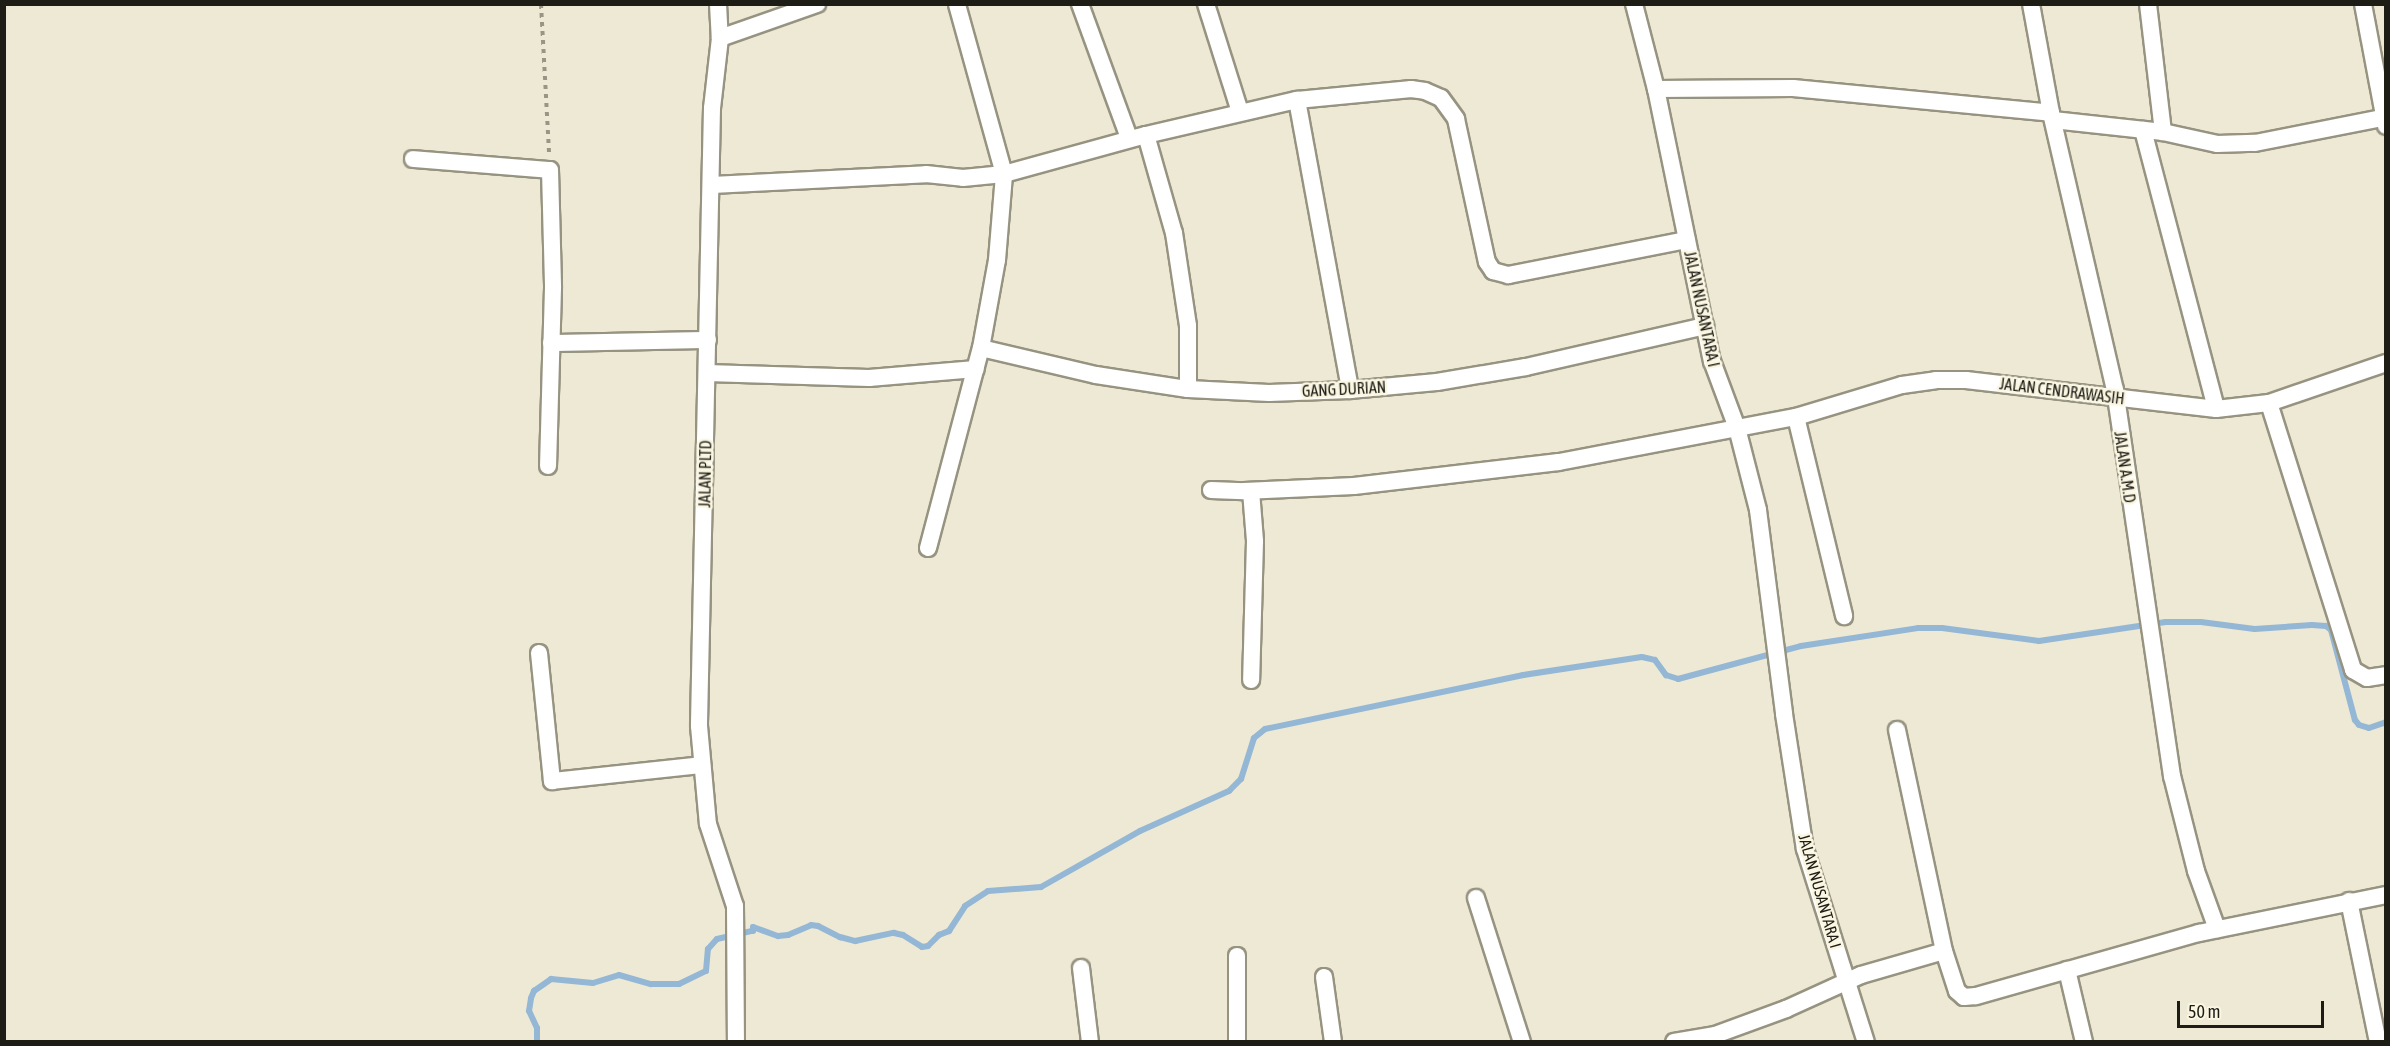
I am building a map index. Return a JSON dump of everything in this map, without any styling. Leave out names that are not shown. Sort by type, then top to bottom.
[{"type":"street","name":"JALAN PLTD","points":[[718,4],[720,38],[712,108],[699,726],[708,824],[735,906],[736,1041]]},
{"type":"street","points":[[720,38],[817,4]]},
{"type":"street","points":[[928,548],[981,348],[997,260],[1004,174],[957,4]]},
{"type":"street","points":[[1080,4],[1129,138]]},
{"type":"street","points":[[1206,4],[1240,112]]},
{"type":"street","name":"JALAN NUSANTARA I","points":[[1634,4],[1656,89],[1712,362],[1737,428],[1758,510],[1777,666],[1805,849],[1866,1041]]},
{"type":"street","name":"JALAN A.M.D","points":[[2031,4],[2052,117],[2115,397],[2151,644],[2183,828],[2217,929]]},
{"type":"street","points":[[2148,4],[2163,132]]},
{"type":"street","points":[[1656,89],[1793,88],[2052,117],[2163,132],[2217,144],[2255,143],[2384,122],[2363,4]]},
{"type":"street","points":[[712,185],[926,174],[963,178],[1004,174],[1129,138],[1297,100],[1411,89],[1425,91],[1441,98],[1455,119],[1487,262],[1493,271],[1508,275],[1687,240]]},
{"type":"street","points":[[1297,100],[1350,390]]},
{"type":"street","points":[[2144,130],[2216,409]]},
{"type":"street","points":[[1146,135],[1174,232],[1188,326],[1188,389]]},
{"type":"street","points":[[413,159],[550,170],[553,288],[548,466]]},
{"type":"street","name":"GANG DURIAN","points":[[981,348],[1096,375],[1188,389],[1269,393],[1350,390],[1437,382],[1526,367],[1705,326]]},
{"type":"street","points":[[551,343],[708,340]]},
{"type":"street","name":"JALAN CENDRAWASIH","points":[[1211,490],[1251,491],[1354,486],[1559,462],[1796,417],[1902,385],[1936,381],[1966,380],[2216,409],[2269,403],[2385,363]]},
{"type":"street","points":[[707,373],[869,378],[976,369]]},
{"type":"street","points":[[2269,403],[2353,670],[2367,678],[2385,675]]},
{"type":"street","points":[[1796,417],[1844,616]]},
{"type":"street","points":[[1251,491],[1255,541],[1251,680]]},
{"type":"street","points":[[539,653],[552,781],[702,765]]},
{"type":"street","points":[[1897,730],[1944,951],[1958,991],[1964,997],[1976,996],[2217,929],[2385,895]]},
{"type":"street","points":[[1476,898],[1522,1041]]},
{"type":"street","points":[[2349,901],[2378,1041]]},
{"type":"street","points":[[1674,1041],[1716,1038],[1847,982],[1944,951]]},
{"type":"street","points":[[1237,1041],[1238,956]]},
{"type":"street","points":[[1081,968],[1090,1041]]},
{"type":"street","points":[[2067,970],[2084,1041]]},
{"type":"street","points":[[1324,977],[1333,1041]]},
{"type":"path","points":[[541,4],[550,170]]},
{"type":"waterway","points":[[537,1042],[537,1028],[529,1011],[531,998],[534,991],[551,979],[593,983],[619,975],[651,984],[679,984],[706,971],[708,949],[717,939],[753,931],[753,927],[778,936],[788,935],[811,925],[855,941],[894,933],[903,935],[922,947],[928,946],[939,935],[949,931],[965,906],[988,891],[1041,887],[1140,831],[1229,791],[1241,779],[1254,738],[1265,729],[1523,675],[1642,657],[1655,660],[1666,675],[1678,679],[1801,646],[1918,628],[1942,628],[2039,641],[2166,622],[2201,622],[2255,629],[2312,625],[2326,626],[2331,630],[2355,720],[2359,725],[2369,728],[2386,722]]}]
